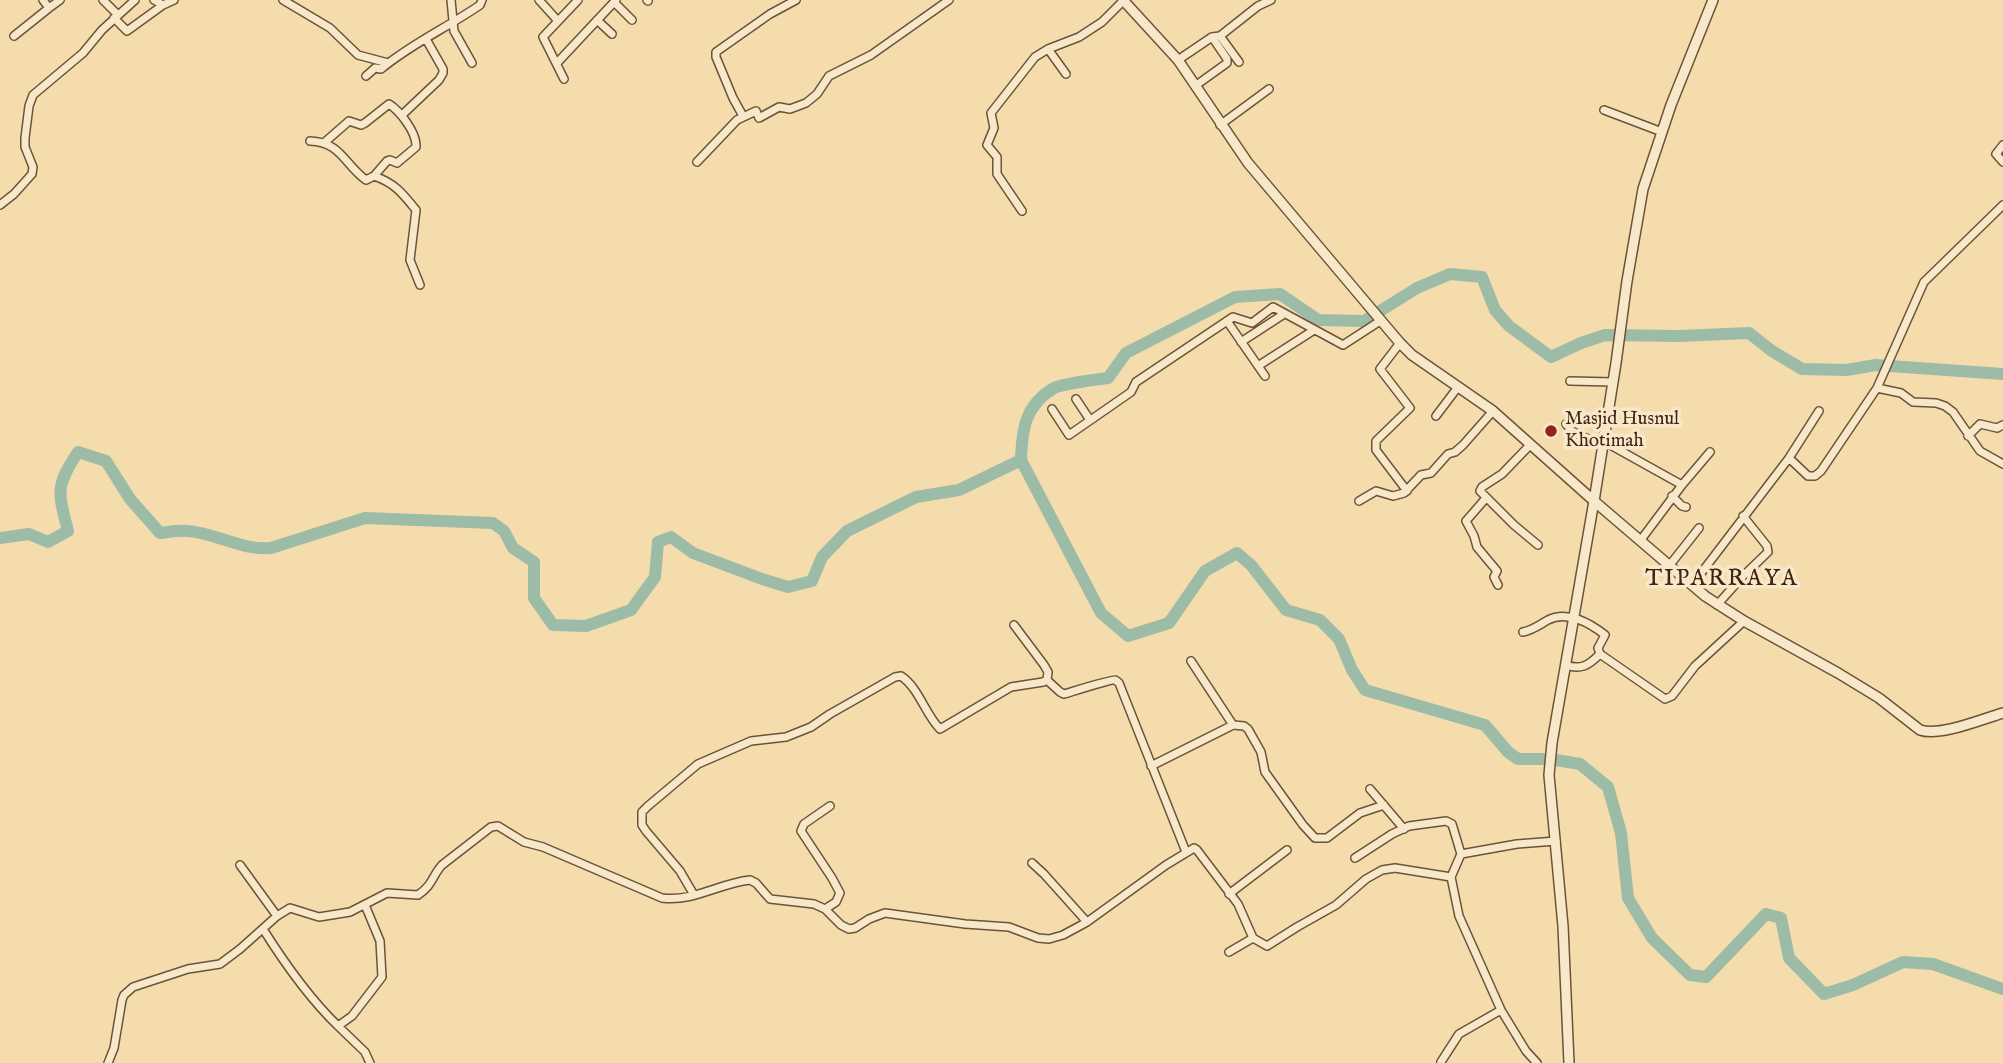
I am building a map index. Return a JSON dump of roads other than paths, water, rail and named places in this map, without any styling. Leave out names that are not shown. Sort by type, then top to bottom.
[{"type":"street","points":[[43,0],[49,8]]},
{"type":"street","points":[[14,36],[60,0]]},
{"type":"street","points":[[103,0],[127,31],[174,0]]},
{"type":"street","points":[[0,205],[32,174],[33,167],[24,138],[33,95],[83,52],[116,16],[135,0]]},
{"type":"street","points":[[154,0],[163,5]]},
{"type":"street","points":[[283,0],[330,28],[358,55],[388,63]]},
{"type":"street","points":[[451,0],[454,32],[472,63]]},
{"type":"street","points":[[366,76],[375,68],[381,69],[452,24],[480,5],[482,0]]},
{"type":"street","points":[[539,0],[558,21]]},
{"type":"street","points":[[564,79],[543,37],[578,0]]},
{"type":"street","points":[[743,116],[733,98],[716,52],[770,14],[796,0]]},
{"type":"street","points":[[697,162],[727,128],[743,116],[756,111],[759,118],[779,107],[790,110],[806,103],[817,94],[829,76],[871,55],[948,0]]},
{"type":"street","points":[[1022,211],[997,174],[997,157],[987,145],[994,128],[991,115],[1035,57],[1079,37],[1101,22],[1124,0],[1178,60],[1248,163],[1400,343],[1412,355],[1493,411],[1692,585],[1717,605],[1869,691],[1923,732],[1940,731],[2003,713]]},
{"type":"street","points":[[1178,60],[1271,0]]},
{"type":"street","points":[[1569,1063],[1563,926],[1549,775],[1552,743],[1594,501],[1638,212],[1647,174],[1713,0]]},
{"type":"street","points":[[557,63],[615,1],[632,20]]},
{"type":"street","points":[[597,20],[611,34]]},
{"type":"street","points":[[1216,36],[1239,62]]},
{"type":"street","points":[[1195,86],[1227,62],[1216,36]]},
{"type":"street","points":[[402,115],[443,73],[426,39]]},
{"type":"street","points":[[1048,49],[1066,74]]},
{"type":"street","points":[[1220,125],[1269,89]]},
{"type":"street","points":[[310,141],[325,142],[332,146],[363,179],[369,180],[387,161],[397,163],[416,147],[415,137],[402,115],[387,104],[361,125],[349,121],[325,142]]},
{"type":"street","points":[[1604,110],[1662,132]]},
{"type":"street","points":[[2003,145],[1996,154],[2003,162]]},
{"type":"street","points":[[374,176],[389,181],[416,210],[410,260],[420,285]]},
{"type":"street","points":[[1789,458],[1808,475],[1818,474],[1877,388],[1928,277],[2003,205]]},
{"type":"street","points":[[1052,410],[1069,435],[1131,392],[1136,382],[1233,317],[1252,323],[1273,307],[1343,345],[1378,319]]},
{"type":"street","points":[[1241,342],[1284,314]]},
{"type":"street","points":[[1227,321],[1265,376]]},
{"type":"street","points":[[1258,366],[1314,330]]},
{"type":"street","points":[[1400,343],[1380,369],[1410,408],[1376,441],[1376,450],[1407,491]]},
{"type":"street","points":[[1570,381],[1613,382]]},
{"type":"street","points":[[1436,416],[1458,387]]},
{"type":"street","points":[[1877,388],[1901,393],[1913,402],[1945,406],[1953,412],[1983,454],[2003,464]]},
{"type":"street","points":[[1076,400],[1090,421]]},
{"type":"street","points":[[1359,501],[1376,491],[1393,496],[1407,491],[1421,475],[1431,473],[1448,454],[1463,445],[1493,411]]},
{"type":"street","points":[[1692,585],[1789,458],[1819,411]]},
{"type":"street","points":[[1566,424],[1576,435],[1603,442],[1682,485]]},
{"type":"street","points":[[1968,436],[1980,424],[1997,428],[2003,425]]},
{"type":"street","points":[[1530,445],[1503,474],[1480,489],[1486,498],[1538,545]]},
{"type":"street","points":[[1640,541],[1672,496],[1710,452]]},
{"type":"street","points":[[1672,496],[1686,507]]},
{"type":"street","points":[[1486,498],[1466,523],[1477,547],[1497,571],[1493,577],[1498,585]]},
{"type":"street","points":[[1717,605],[1769,549],[1743,516]]},
{"type":"street","points":[[1669,566],[1699,528]]},
{"type":"street","points":[[1523,632],[1553,618],[1573,617],[1605,635],[1598,648],[1600,654],[1661,698],[1669,699],[1695,666],[1744,621]]},
{"type":"street","points":[[1014,625],[1044,666],[1048,673],[1047,680]]},
{"type":"street","points":[[1565,664],[1580,667],[1592,662],[1600,654]]},
{"type":"street","points":[[1192,661],[1233,724]]},
{"type":"street","points":[[694,895],[680,871],[646,831],[641,818],[642,812],[648,806],[698,764],[751,741],[786,737],[811,727],[895,677],[901,676],[909,683],[940,729],[1011,687],[1047,680]]},
{"type":"street","points":[[1047,680],[1064,694],[1111,680],[1116,680],[1122,687],[1186,852]]},
{"type":"street","points":[[1151,766],[1233,724],[1246,727],[1261,752],[1265,772],[1315,838],[1327,838],[1360,813],[1384,805]]},
{"type":"street","points":[[1370,789],[1404,828]]},
{"type":"street","points":[[825,909],[836,902],[840,893],[801,831],[804,824],[830,806]]},
{"type":"street","points":[[1355,858],[1409,826],[1446,821],[1452,824],[1461,854],[1451,877],[1459,916],[1501,1010],[1526,1051],[1537,1063]]},
{"type":"street","points":[[108,1063],[114,1048],[122,1000],[133,987],[188,969],[220,964],[290,908],[319,917],[350,912],[387,893],[418,895],[435,879],[443,865],[491,827],[498,826],[524,842],[543,847],[662,898],[694,895],[750,880],[770,899],[809,903],[825,909],[849,929],[885,913],[1009,927],[1043,939],[1063,935],[1087,922],[1191,849],[1197,850],[1238,904],[1253,938],[1267,946],[1336,905],[1366,879],[1382,870],[1395,868],[1451,877]]},
{"type":"street","points":[[1461,854],[1517,844],[1556,841]]},
{"type":"street","points":[[1229,894],[1287,850]]},
{"type":"street","points":[[1032,863],[1087,922]]},
{"type":"street","points":[[240,865],[278,916]]},
{"type":"street","points":[[338,1026],[355,1013],[382,977],[380,941],[365,905]]},
{"type":"street","points":[[263,929],[312,999],[365,1052],[370,1063]]},
{"type":"street","points":[[1229,952],[1253,938]]},
{"type":"street","points":[[1441,1062],[1459,1034],[1501,1010]]},
{"type":"waterway","points":[[2003,374],[1876,365],[1846,370],[1802,369],[1749,333],[1605,335],[1551,357],[1509,326],[1495,310],[1482,277],[1450,274],[1417,288],[1364,321],[1318,320],[1280,294],[1235,297],[1126,353],[1108,378],[1059,386],[1044,395],[1027,419],[1021,460],[1101,613],[1128,636],[1169,623],[1205,571],[1237,553],[1251,565],[1286,610],[1320,620],[1339,639],[1352,670],[1365,690],[1485,725],[1508,752],[1518,759],[1550,759],[1580,764],[1608,787],[1621,833],[1628,898],[1652,938],[1690,975],[1706,977],[1766,914],[1781,918],[1789,958],[1824,994],[1853,985],[1903,962],[1933,964],[2003,989]]},
{"type":"waterway","points":[[0,538],[29,534],[48,542],[68,531],[62,507],[62,482],[78,452],[106,461],[130,499],[160,533],[198,532],[250,547],[271,548],[365,518],[493,523],[504,531],[513,548],[534,562],[534,598],[553,625],[586,626],[631,610],[655,577],[658,542],[671,537],[693,553],[788,587],[812,581],[822,557],[847,531],[916,497],[959,490],[1021,460]]},
{"type":"place","name":"Masjid Husnul Khotimah","points":[[1551,431]]},
{"type":"district","name":"TIPARRAYA","points":[[1722,580]]}]
